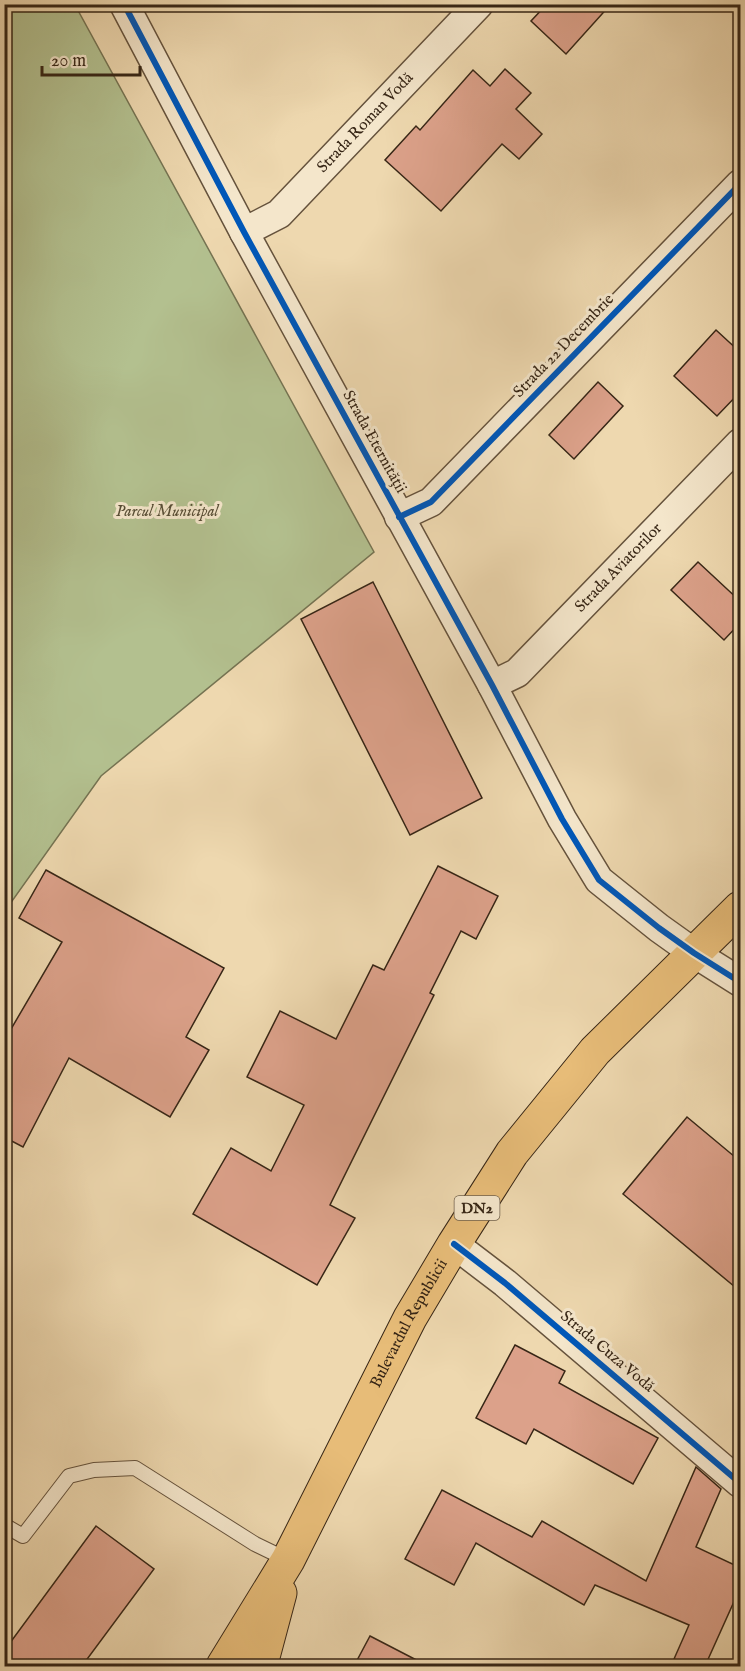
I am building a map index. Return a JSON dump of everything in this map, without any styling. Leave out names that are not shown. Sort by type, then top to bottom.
[{"type":"main road","name":"Bulevardul Republicii","points":[[223,1666],[288,1560],[410,1318],[512,1153],[595,1051],[741,908]]},
{"type":"main road","name":"DN2","points":[[258,1666],[264,1653],[288,1560]]},
{"type":"street","name":"Strada Eternității","points":[[124,4],[562,819],[599,880],[658,928],[741,982]]},
{"type":"street","name":"Strada Roman Vodă","points":[[244,231],[279,214],[479,4]]},
{"type":"street","name":"Strada 22 Decembrie","points":[[399,517],[431,502],[741,184]]},
{"type":"street","name":"Strada Aviatorilor","points":[[492,685],[517,674],[741,443]]},
{"type":"street","name":"Strada Cuza Vodă","points":[[454,1244],[505,1283],[741,1483]]},
{"type":"lane","points":[[4,1525],[23,1536],[69,1476],[94,1470],[135,1468],[255,1544],[288,1560]]},
{"type":"green space","name":"Parcul Municipal","points":[[5,4],[75,5],[374,552],[101,776],[5,911]]},
{"type":"building","points":[[547,4],[611,4],[566,54],[531,21]]},
{"type":"building","points":[[505,69],[531,93],[516,109],[542,134],[519,159],[502,144],[441,211],[385,160],[416,126],[420,130],[473,70],[490,86]]},
{"type":"building","points":[[716,330],[741,353],[741,391],[717,416],[674,376]]},
{"type":"building","points":[[598,382],[623,406],[574,459],[549,435]]},
{"type":"building","points":[[698,562],[741,602],[741,622],[724,640],[671,590]]},
{"type":"building","points":[[373,582],[482,798],[410,835],[301,619]]},
{"type":"building","points":[[438,866],[498,896],[476,939],[461,931],[430,993],[434,995],[330,1205],[355,1218],[317,1285],[193,1214],[231,1148],[271,1171],[304,1105],[247,1077],[280,1011],[336,1039],[373,965],[384,970]]},
{"type":"building","points":[[46,870],[224,968],[186,1037],[209,1050],[170,1117],[69,1058],[23,1147],[4,1137],[4,1041],[62,942],[19,918]]},
{"type":"building","points":[[687,1117],[741,1162],[741,1292],[623,1194]]},
{"type":"building","points":[[515,1345],[565,1371],[559,1383],[658,1438],[633,1484],[534,1429],[526,1444],[476,1418]]},
{"type":"building","points":[[696,1467],[721,1489],[696,1547],[741,1568],[741,1586],[705,1666],[692,1666],[674,1659],[689,1625],[595,1585],[584,1605],[476,1543],[454,1585],[405,1559],[442,1490],[532,1537],[542,1521],[646,1581]]},
{"type":"building","points":[[96,1526],[154,1569],[82,1666],[4,1666],[4,1651]]},
{"type":"building","points":[[370,1636],[428,1666],[354,1666]]},
{"type":"cycle path","points":[[124,4],[244,232],[492,685],[562,819],[599,880],[659,928],[740,982]]},
{"type":"cycle path","points":[[399,517],[431,502],[740,184]]},
{"type":"cycle path","points":[[454,1244],[505,1283],[740,1483]]}]
